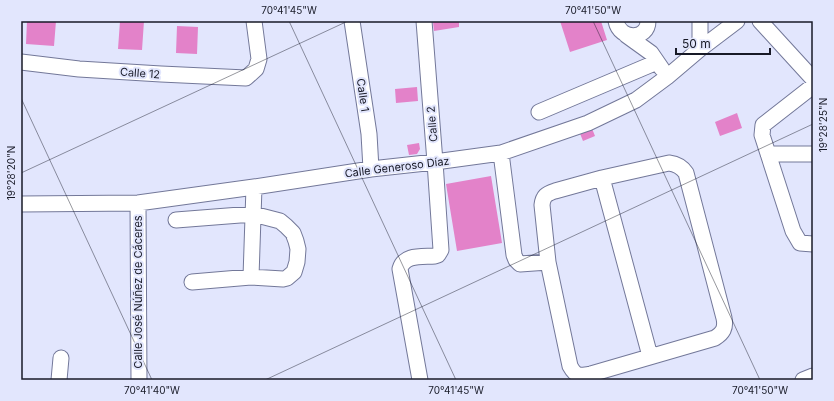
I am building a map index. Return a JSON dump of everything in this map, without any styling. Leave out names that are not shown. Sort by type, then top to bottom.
[{"type":"street","name":"Calle 12","points":[[21,62],[79,69],[246,78],[256,69],[259,59],[254,21]]},
{"type":"street","name":"Calle 1","points":[[352,21],[369,134],[371,169]]},
{"type":"street","name":"Calle 2","points":[[420,380],[400,269],[404,260],[410,258],[435,256],[438,255],[441,250],[424,21]]},
{"type":"street","points":[[616,21],[620,31],[654,58],[667,77]]},
{"type":"street","points":[[700,21],[700,49]]},
{"type":"street","name":"Calle Generoso Díaz","points":[[21,204],[138,203],[371,169],[501,153],[588,123],[636,100],[737,21]]},
{"type":"street","points":[[760,21],[813,79]]},
{"type":"street","points":[[626,35],[639,35],[646,26]]},
{"type":"street","points":[[646,26],[654,58]]},
{"type":"street","points":[[539,112],[654,58]]},
{"type":"street","points":[[806,243],[793,231],[762,135],[763,124],[813,86]]},
{"type":"street","points":[[501,153],[514,255],[516,260],[520,264],[548,262]]},
{"type":"street","points":[[768,154],[813,154]]},
{"type":"street","points":[[669,163],[678,165],[683,168],[686,173],[724,318],[724,329],[715,338],[584,375],[577,375],[573,372],[570,366],[548,262],[542,205],[543,198],[548,193],[602,178],[669,163]]},
{"type":"street","points":[[602,178],[650,356]]},
{"type":"street","points":[[251,277],[254,187]]},
{"type":"street","name":"Calle José Núñez de Cáceres","points":[[138,203],[139,380]]},
{"type":"street","points":[[176,220],[253,214],[280,221],[293,233],[296,240],[298,249],[297,262],[294,272],[287,278],[251,277],[192,282]]},
{"type":"street","points":[[59,380],[61,358]]},
{"type":"street","points":[[804,380],[813,376]]},
{"type":"building","points":[[27,21],[56,21],[54,46],[26,44]]},
{"type":"building","points":[[120,21],[144,21],[142,50],[118,49]]},
{"type":"building","points":[[459,21],[459,27],[434,31],[433,22]]},
{"type":"building","points":[[560,21],[601,21],[607,40],[570,52]]},
{"type":"building","points":[[177,26],[198,27],[197,54],[176,53]]},
{"type":"building","points":[[417,87],[418,101],[396,103],[395,89]]},
{"type":"building","points":[[737,113],[742,128],[720,136],[715,122]]},
{"type":"building","points":[[591,126],[595,136],[583,141],[579,131]]},
{"type":"building","points":[[419,143],[420,149],[417,154],[409,155],[407,145]]},
{"type":"building","points":[[491,176],[502,243],[457,251],[446,184]]}]
